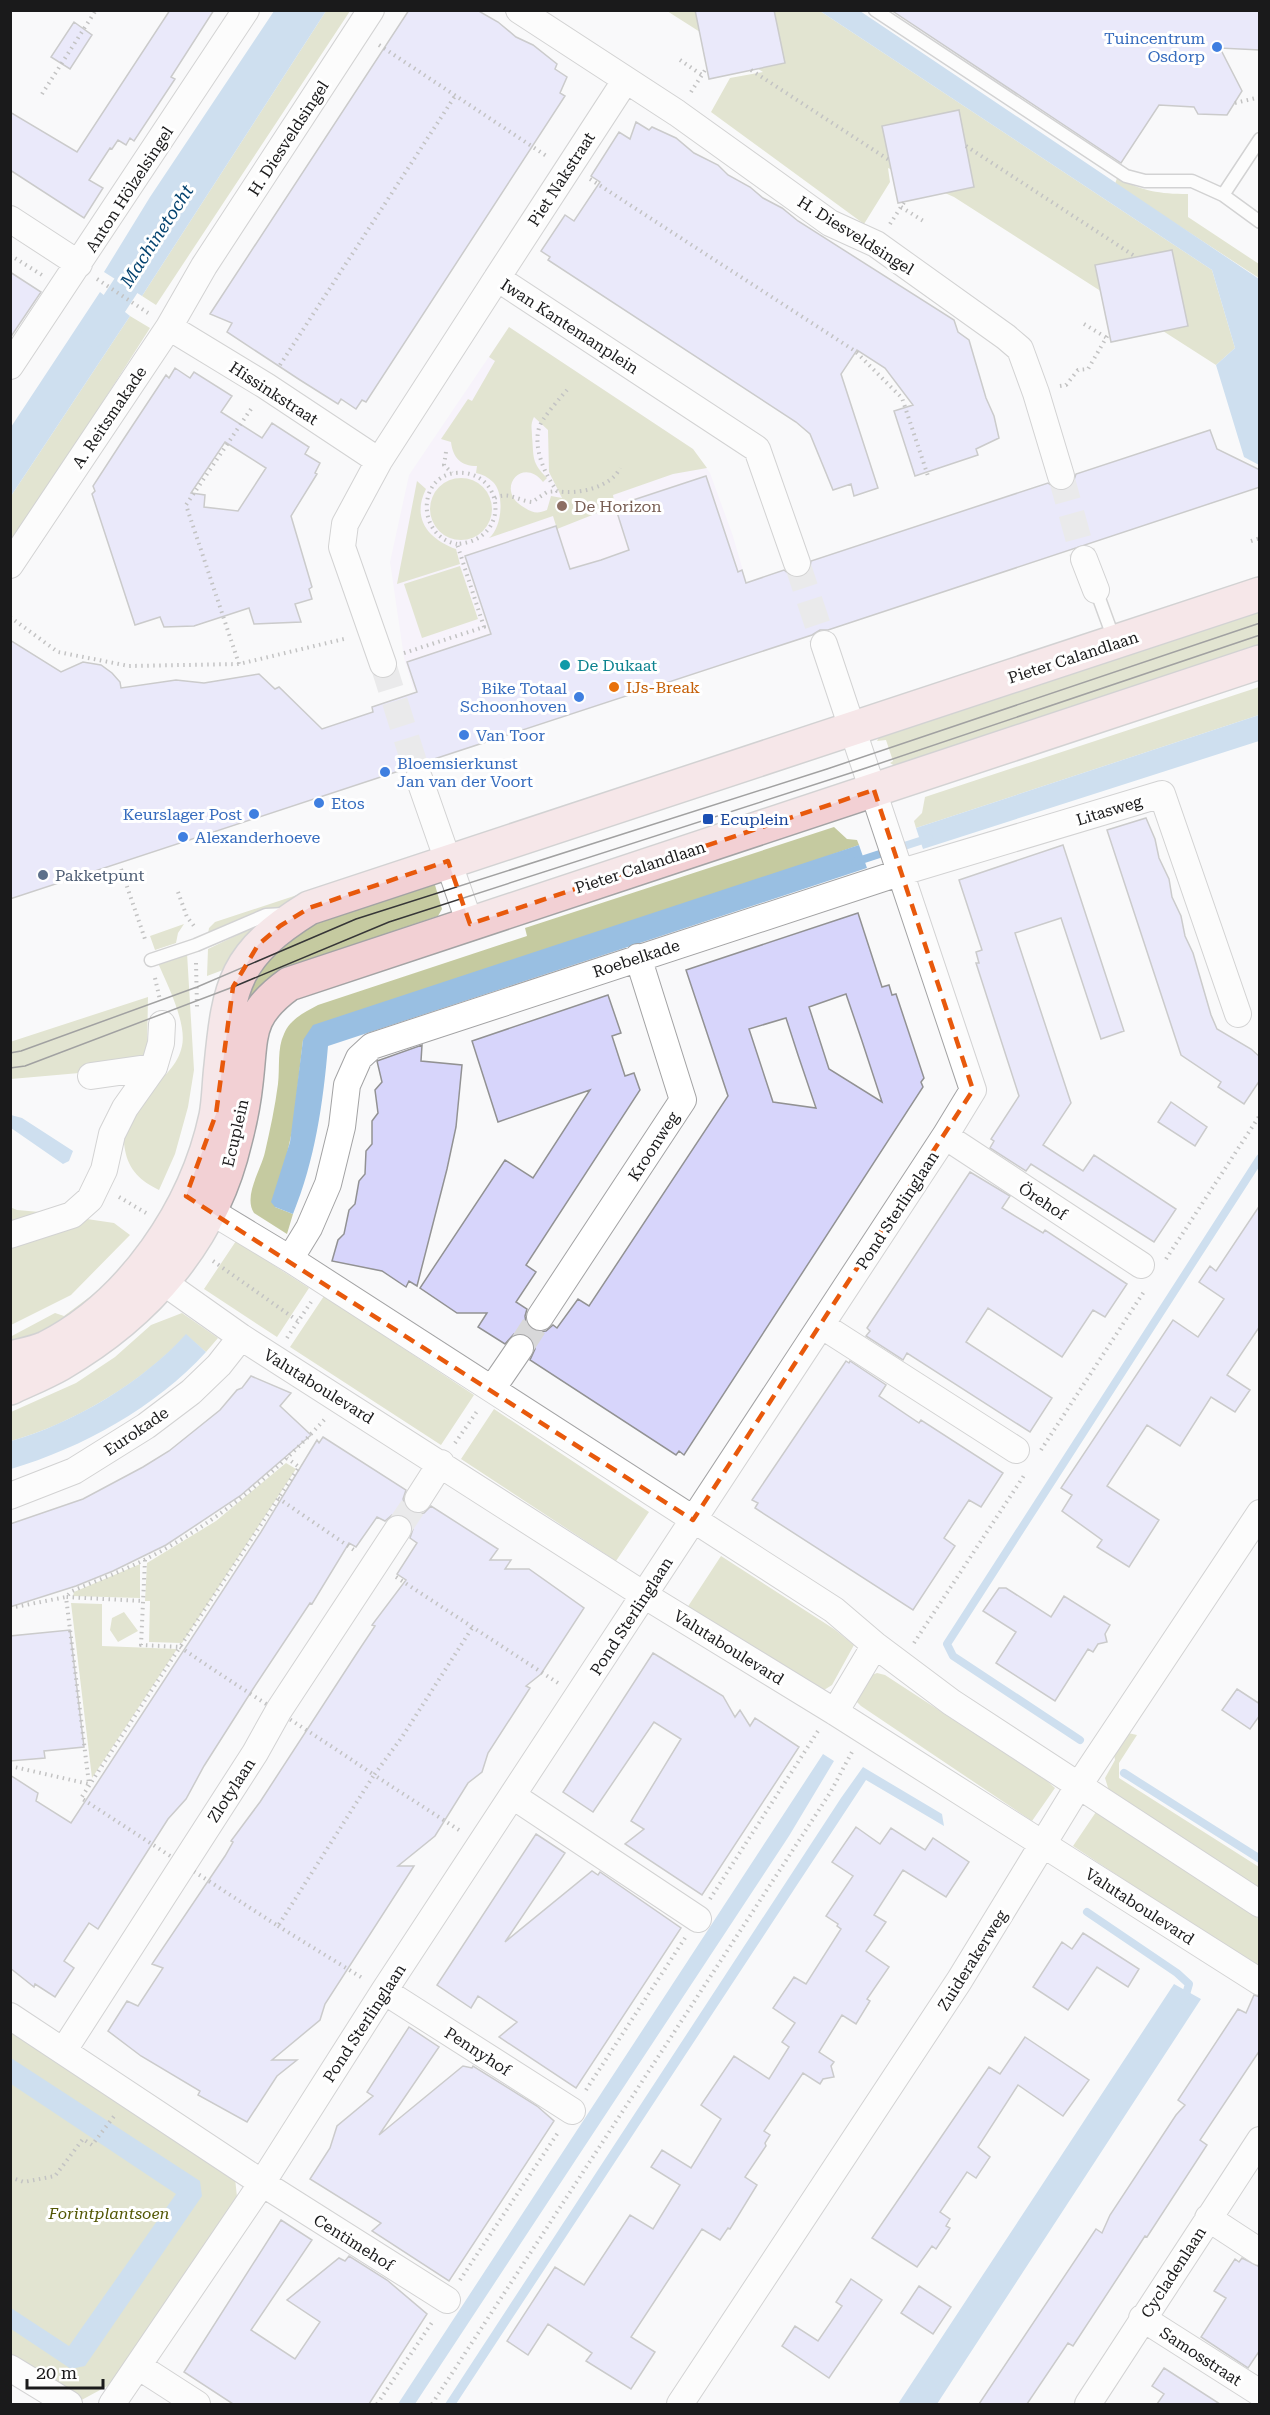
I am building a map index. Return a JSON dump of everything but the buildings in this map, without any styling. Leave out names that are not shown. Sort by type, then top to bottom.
[{"type":"main road","name":"Pieter Calandlaan","points":[[309,908],[1260,594]]},
{"type":"main road","name":"Pieter Calandlaan","points":[[470,924],[1260,662]]},
{"type":"main road","name":"Ecuplein","points":[[199,1204],[203,1162],[216,1114],[225,1021],[232,987],[258,945],[280,926],[309,908]]},
{"type":"main road","name":"Ecuplein","points":[[10,1388],[59,1365],[103,1336],[140,1307],[174,1221],[199,1204],[235,1144],[246,1082],[250,1034],[262,1008],[274,995],[289,984],[470,924]]},
{"type":"main road","name":"Ecuplein","points":[[10,1358],[44,1349],[154,1273]]},
{"type":"street","name":"Anton Hölzelsingel","points":[[10,366],[85,269],[246,10]]},
{"type":"street","name":"H. Diesveldsingel","points":[[519,10],[677,113],[830,223],[876,244],[1020,349],[1061,476]]},
{"type":"street","name":"H. Diesveldsingel","points":[[204,266],[365,21]]},
{"type":"street","name":"Piet Nakstraat","points":[[497,278],[625,81]]},
{"type":"street","points":[[10,219],[85,269]]},
{"type":"street","name":"A. Reitsmakade","points":[[10,565],[163,323],[204,266]]},
{"type":"street","name":"Iwan Kantemanplein","points":[[382,662],[342,548],[345,524],[379,461],[497,278],[757,449],[797,563]]},
{"type":"street","name":"Hissinkstraat","points":[[163,323],[266,386],[379,461]]},
{"type":"street","points":[[1084,559],[1096,590]]},
{"type":"street","points":[[824,644],[874,790]]},
{"type":"street","points":[[419,778],[470,924]]},
{"type":"street","name":"Pond Sterlinglaan","points":[[112,2404],[262,2183],[384,1991],[973,1090],[874,790]]},
{"type":"street","name":"Litasweg","points":[[900,867],[1162,794],[1238,1014]]},
{"type":"street","name":"Roebelkade","points":[[290,1259],[309,1228],[328,1184],[342,1127],[347,1085],[359,1058],[372,1046],[900,867]]},
{"type":"street","name":"Kroonweg","points":[[540,1317],[683,1100],[639,957]]},
{"type":"street","points":[[10,1235],[49,1217],[72,1215],[90,1199],[104,1170],[115,1120],[154,1067],[161,1043],[162,1024]]},
{"type":"street","points":[[91,1076],[154,1067]]},
{"type":"street","name":"Örehof","points":[[945,1136],[1150,1272]]},
{"type":"street","points":[[199,1204],[325,1281],[834,1610],[875,1645],[951,1702],[1260,1904]]},
{"type":"street","name":"Valutaboulevard","points":[[154,1273],[241,1336],[644,1595],[832,1710],[1260,1982]]},
{"type":"street","points":[[821,1325],[1027,1459]]},
{"type":"street","name":"Eurokade","points":[[10,1496],[74,1471],[146,1426],[191,1392],[219,1365],[241,1336]]},
{"type":"street","points":[[492,1389],[520,1348]]},
{"type":"street","points":[[418,1499],[441,1463]]},
{"type":"street","name":"Zuiderakerweg","points":[[680,2404],[953,1991],[1079,1785],[1260,1513]]},
{"type":"street","name":"Zlotylaan","points":[[64,2050],[255,1753],[279,1710],[398,1529]]},
{"type":"street","points":[[832,1710],[875,1645]]},
{"type":"street","points":[[513,1796],[698,1919]]},
{"type":"street","name":"Pennyhof","points":[[384,1991],[572,2111]]},
{"type":"street","points":[[10,2016],[262,2183]]},
{"type":"street","name":"Cycladenlaan","points":[[1088,2404],[1260,2140]]},
{"type":"street","name":"Centimehof","points":[[262,2183],[447,2300]]},
{"type":"street","points":[[1208,2218],[1260,2252]]},
{"type":"street","name":"Samosstraat","points":[[1143,2318],[1260,2393]]},
{"type":"street","points":[[138,2366],[196,2404]]},
{"type":"street","points":[[10,2368],[69,2404]]},
{"type":"lane","points":[[875,10],[1126,176],[1145,181],[1192,181],[1223,195],[1260,222]]},
{"type":"lane","points":[[1223,195],[1260,139]]},
{"type":"lane","points":[[1096,590],[1115,643]]},
{"type":"lane","name":"Pieter Calandlaan","points":[[151,960],[196,945],[266,915],[309,908]]},
{"type":"path","points":[[42,94],[96,10]]},
{"type":"path","points":[[365,21],[568,168],[855,351],[902,398],[929,479]]},
{"type":"path","points":[[680,60],[702,75]]},
{"type":"path","points":[[751,70],[889,160]]},
{"type":"path","points":[[1235,103],[1260,97]]},
{"type":"path","points":[[966,146],[1136,257]]},
{"type":"path","points":[[901,207],[925,222]]},
{"type":"path","points":[[85,269],[163,323]]},
{"type":"path","points":[[1036,393],[1066,385],[1078,370],[1088,369],[1108,335],[1084,324]]},
{"type":"path","points":[[556,491],[543,465],[538,429],[542,420],[567,390]]},
{"type":"path","points":[[446,452],[444,465],[453,473],[474,476],[485,482],[495,498],[496,514],[491,528],[475,541],[450,543],[429,525],[426,514],[431,490],[439,481],[453,473]]},
{"type":"path","points":[[495,498],[500,495],[532,502],[547,492],[576,493],[610,480],[620,468]]},
{"type":"path","points":[[1251,541],[1260,538]]},
{"type":"path","points":[[382,662],[484,627],[457,544]]},
{"type":"path","points":[[10,617],[58,652],[129,666],[239,664],[372,632]]},
{"type":"path","points":[[178,892],[187,917],[195,927],[197,1012]]},
{"type":"path","points":[[900,1664],[1027,1459],[1150,1272],[1260,1115]]},
{"type":"path","points":[[274,1357],[325,1281]]},
{"type":"path","points":[[441,1463],[492,1389]]},
{"type":"path","points":[[66,1597],[72,1591],[145,1560],[231,1507],[287,1458],[324,1421],[340,1400]]},
{"type":"path","points":[[145,1560],[141,1645],[180,1647],[299,1467],[287,1458]]},
{"type":"path","points":[[278,1498],[578,1696]]},
{"type":"path","points":[[10,1608],[66,1597],[143,1601]]},
{"type":"path","points":[[10,1766],[89,1784],[66,1597]]},
{"type":"path","points":[[472,1628],[402,1737],[374,1775],[482,1843]]},
{"type":"path","points":[[377,2404],[698,1919],[832,1710]]},
{"type":"path","points":[[432,2404],[830,1793],[835,1780],[864,1731]]},
{"type":"path","points":[[278,1926],[384,1991]]},
{"type":"path","points":[[10,2177],[24,2182],[55,2176],[83,2139],[92,2145],[113,2118]]},
{"type":"highlighted area","points":[[874,790],[973,1090],[693,1520],[186,1196],[216,1114],[233,987],[258,945],[280,926],[309,908],[448,861],[470,924]]},
{"type":"shaded area","name":"De Horizon","points":[[509,327],[693,449],[710,473],[733,536],[746,581],[414,691],[404,658],[390,562],[409,475]]},
{"type":"green space","points":[[326,11],[350,11],[156,305],[142,296]]},
{"type":"green space","points":[[667,11],[820,11],[1212,270],[1235,348],[1216,365],[954,197],[888,168],[890,182],[864,224],[711,112],[730,78],[763,72]]},
{"type":"green space","points":[[1117,178],[1151,191],[1188,194],[1188,217],[1259,264],[1259,278],[1115,184]]},
{"type":"green space","points":[[130,316],[150,328],[11,546],[11,496]]},
{"type":"green space","points":[[509,327],[693,449],[707,468],[673,474],[613,495],[615,506],[557,529],[553,516],[489,538],[497,527],[499,519],[500,502],[497,487],[483,475],[476,473],[477,466],[462,463],[456,457],[451,442],[441,439],[468,399],[472,401],[495,361],[489,357]],"holes":[[[534,417],[548,430],[549,472],[562,498],[551,496],[547,510],[536,512],[528,510],[516,501],[511,493],[511,485],[520,474],[527,472],[543,482],[547,478],[534,459],[532,427]]]},
{"type":"green space","points":[[461,478],[473,480],[483,487],[490,497],[492,509],[490,521],[483,531],[473,538],[461,540],[449,538],[439,531],[432,521],[430,509],[432,497],[439,487],[449,480]]},
{"type":"green space","points":[[417,481],[426,489],[421,510],[425,526],[438,540],[456,549],[460,564],[397,584]]},
{"type":"green space","points":[[460,566],[478,619],[422,638],[404,584]]},
{"type":"green space","points":[[1259,601],[1259,652],[895,766],[890,763],[893,761],[886,740],[877,741],[879,737]]},
{"type":"green space","points":[[1259,687],[1259,715],[916,828],[914,821],[922,813],[925,797]]},
{"type":"green space","points":[[834,827],[847,839],[857,840],[859,845],[303,1040],[293,1127],[275,1207],[293,1214],[287,1234],[254,1213],[251,1206],[252,1191],[265,1152],[272,1118],[282,1040],[290,1024],[303,1013],[318,1005],[527,936],[525,928]]},
{"type":"green space","points":[[412,857],[286,908],[266,909],[208,934],[209,928],[215,922]]},
{"type":"green space","points":[[431,880],[435,885],[442,909],[438,916],[364,941],[265,985],[234,1010],[283,933]]},
{"type":"green space","points":[[184,924],[178,933],[176,943],[155,950],[150,936]]},
{"type":"green space","points":[[258,925],[231,967],[207,976],[208,949]]},
{"type":"green space","points":[[187,953],[194,1070],[188,1107],[175,1154],[159,1190],[141,1179],[129,1164],[125,1150],[124,1131],[128,1116],[136,1104],[168,1072],[177,1060],[182,1046],[182,1026],[179,1015],[158,963]]},
{"type":"green space","points":[[148,997],[147,1049],[143,1056],[125,1069],[11,1079],[10,1042]]},
{"type":"green space","points":[[10,1207],[17,1210],[40,1212],[11,1227]]},
{"type":"green space","points":[[87,1219],[114,1223],[130,1235],[71,1295],[11,1325],[10,1241]]},
{"type":"green space","points":[[236,1241],[309,1288],[277,1337],[204,1289]]},
{"type":"green space","points":[[103,1287],[98,1303],[11,1349],[10,1337],[55,1313],[64,1316]]},
{"type":"green space","points":[[324,1296],[474,1395],[441,1445],[290,1347]]},
{"type":"green space","points":[[182,1313],[218,1338],[206,1352],[186,1335],[149,1369],[105,1399],[58,1424],[11,1441],[11,1412],[76,1383],[115,1357],[151,1325]]},
{"type":"green space","points":[[494,1409],[649,1512],[616,1561],[461,1459]]},
{"type":"green space","points":[[286,1463],[296,1469],[182,1643],[149,1642],[150,1601],[145,1601],[147,1563],[216,1521]]},
{"type":"green space","points":[[721,1556],[834,1629],[854,1645],[832,1685],[824,1690],[687,1608]]},
{"type":"green space","points":[[140,1564],[140,1598],[73,1596],[74,1592]]},
{"type":"green space","points":[[71,1603],[102,1604],[102,1646],[177,1649],[92,1778]]},
{"type":"green space","points":[[124,1612],[138,1631],[118,1642],[110,1630],[112,1618]]},
{"type":"green space","points":[[877,1673],[885,1675],[1055,1788],[1032,1821],[861,1706],[856,1701],[869,1676]]},
{"type":"green space","points":[[1128,1733],[1137,1735],[1119,1763],[1119,1778],[1259,1867],[1259,1890],[1109,1791],[1105,1778],[1115,1760],[1114,1755]]},
{"type":"green space","points":[[1096,1812],[1259,1919],[1259,1969],[1073,1846]]},
{"type":"green space","name":"Forintplantsoen","points":[[11,2028],[235,2178],[237,2197],[113,2383],[76,2403],[11,2361]]},
{"type":"water","points":[[274,11],[326,11],[142,296],[104,272],[150,197]]},
{"type":"water","points":[[820,11],[860,11],[1259,279],[1259,465],[1244,457],[1216,365],[1235,348],[1212,270]]},
{"type":"water","points":[[100,292],[130,316],[11,496],[11,427]]},
{"type":"water","points":[[1259,715],[1259,741],[923,849],[916,828]]},
{"type":"water","points":[[859,845],[867,868],[328,1046],[317,1132],[301,1194],[293,1214],[275,1207],[271,1202],[290,1142],[303,1040],[313,1025]]},
{"type":"water","points":[[11,1115],[22,1118],[73,1151],[69,1161],[63,1164],[11,1128]]},
{"type":"water","points":[[186,1334],[206,1352],[164,1391],[141,1408],[91,1437],[64,1450],[11,1469],[11,1441],[58,1424],[105,1399],[149,1369]]},
{"type":"water","points":[[823,1754],[834,1761],[789,1836],[415,2404],[398,2404]]},
{"type":"water","points":[[863,1767],[942,1814],[944,1826],[866,1780],[456,2404],[445,2404],[841,1798]]},
{"type":"water","points":[[1174,1984],[1201,1999],[937,2404],[898,2404]]},
{"type":"water","points":[[11,2058],[200,2181],[202,2196],[85,2366],[71,2369],[11,2329],[11,2308],[69,2346],[176,2194],[11,2084]]},
{"type":"waterway","name":"Machinetocht","points":[[95,333],[146,255]]},
{"type":"waterway","points":[[855,862],[929,838]]},
{"type":"waterway","points":[[1080,1740],[953,1656],[947,1644],[1260,1158]]},
{"type":"waterway","points":[[1124,1773],[1260,1859]]},
{"type":"waterway","points":[[1087,1912],[1177,1973],[1189,1984],[1184,2001]]},
{"type":"tunnel","points":[[1061,476],[1084,559]]},
{"type":"tunnel","points":[[797,563],[824,644]]},
{"type":"tunnel","points":[[383,664],[419,778]]},
{"type":"tunnel","points":[[520,1348],[540,1317]]},
{"type":"tunnel","points":[[398,1529],[418,1499]]},
{"type":"tram line","points":[[10,1053],[197,987],[356,919],[827,769],[1260,623]]},
{"type":"tram line","points":[[10,1068],[25,1066],[233,987],[389,922],[866,768],[1260,635]]},
{"type":"place","name":"Tuincentrum Osdorp","points":[[1217,47]]},
{"type":"place","name":"De Horizon","points":[[562,506]]},
{"type":"place","name":"De Dukaat","points":[[565,665]]},
{"type":"place","name":"IJs-Break","points":[[614,687]]},
{"type":"place","name":"Bike Totaal Schoonhoven","points":[[579,697]]},
{"type":"place","name":"Van Toor","points":[[464,735]]},
{"type":"place","name":"Bloemsierkunst Jan van der Voort","points":[[385,772]]},
{"type":"place","name":"Etos","points":[[319,803]]},
{"type":"place","name":"Keurslager Post","points":[[254,814]]},
{"type":"place","name":"Ecuplein","points":[[708,819]]},
{"type":"place","name":"Alexanderhoeve","points":[[183,837]]},
{"type":"place","name":"Pakketpunt","points":[[43,875]]}]
